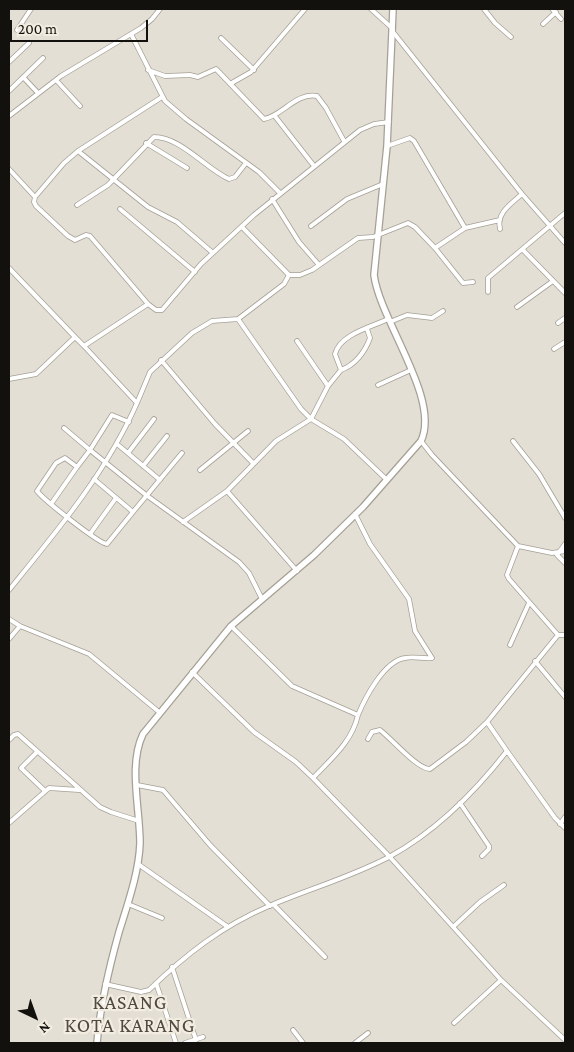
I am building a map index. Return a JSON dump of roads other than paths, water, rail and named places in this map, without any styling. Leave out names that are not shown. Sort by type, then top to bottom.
[{"type":"street","points":[[16,30],[31,9]]},
{"type":"street","points":[[9,116],[56,80],[131,34],[152,19],[160,9]]},
{"type":"street","points":[[230,84],[254,70],[305,9]]},
{"type":"street","points":[[371,9],[393,30],[522,194],[565,243]]},
{"type":"street","points":[[97,1043],[105,984],[138,864],[139,821],[136,764],[139,741],[158,712],[231,626],[297,570],[355,514],[421,441],[426,428],[425,412],[411,370],[377,294],[374,275],[387,146],[393,9]]},
{"type":"street","points":[[484,9],[495,23],[511,37]]},
{"type":"street","points":[[543,24],[554,10],[561,19]]},
{"type":"street","points":[[131,34],[162,96],[186,119],[260,172],[280,193]]},
{"type":"street","points":[[221,38],[254,70]]},
{"type":"street","points":[[9,62],[29,43]]},
{"type":"street","points":[[9,91],[43,58]]},
{"type":"street","points":[[148,70],[165,76],[190,75],[198,77],[216,69],[262,118],[266,119],[295,101],[308,96],[316,96],[326,108],[344,141]]},
{"type":"street","points":[[23,77],[38,93]]},
{"type":"street","points":[[56,80],[80,106]]},
{"type":"street","points":[[162,96],[78,150],[64,163],[34,202],[72,239],[90,236],[148,304],[156,310],[162,310],[213,253],[272,199],[344,141],[368,126],[388,122]]},
{"type":"street","points":[[274,115],[314,166]]},
{"type":"street","points":[[77,205],[99,192],[114,180],[146,143],[154,137],[160,138],[197,156],[229,179],[235,177],[246,163]]},
{"type":"street","points":[[387,146],[413,139],[465,228]]},
{"type":"street","points":[[146,143],[187,168]]},
{"type":"street","points":[[78,150],[148,207],[177,222],[213,253]]},
{"type":"street","points":[[9,169],[36,197]]},
{"type":"street","points":[[311,226],[347,200],[383,184]]},
{"type":"street","points":[[500,229],[500,220],[503,212],[522,194]]},
{"type":"street","points":[[272,199],[299,242],[319,266]]},
{"type":"street","points":[[120,209],[195,272]]},
{"type":"street","points":[[488,292],[488,278],[524,250],[565,213]]},
{"type":"street","points":[[435,248],[451,235],[465,228],[500,220]]},
{"type":"street","points":[[242,227],[289,275],[300,275],[319,266],[358,238],[377,235],[410,223],[435,248],[463,283],[473,282]]},
{"type":"street","points":[[524,250],[565,293]]},
{"type":"street","points":[[9,268],[137,403]]},
{"type":"street","points":[[9,590],[69,517],[106,462],[129,422],[146,379],[160,360],[204,325],[220,320],[238,319],[284,284],[289,275]]},
{"type":"street","points":[[517,307],[553,281]]},
{"type":"street","points":[[84,346],[148,304]]},
{"type":"street","points":[[341,370],[336,357],[337,349],[350,336],[389,320],[407,315],[432,318],[443,311]]},
{"type":"street","points":[[558,323],[565,318]]},
{"type":"street","points":[[238,319],[295,402],[311,419],[344,439],[387,480]]},
{"type":"street","points":[[183,522],[227,491],[276,441],[289,435],[311,419],[328,386],[341,370],[349,366],[362,353],[370,338],[367,329]]},
{"type":"street","points":[[9,379],[36,374],[75,337]]},
{"type":"street","points":[[297,341],[328,386]]},
{"type":"street","points":[[554,349],[565,342]]},
{"type":"street","points":[[160,360],[232,444],[253,463]]},
{"type":"street","points":[[378,385],[411,370]]},
{"type":"street","points":[[51,504],[90,450],[112,415],[129,422]]},
{"type":"street","points":[[128,453],[154,420]]},
{"type":"street","points":[[64,428],[146,496],[239,562],[249,573],[262,599]]},
{"type":"street","points":[[200,470],[248,431]]},
{"type":"street","points":[[143,466],[167,436]]},
{"type":"street","points":[[421,441],[518,546],[557,553],[565,551]]},
{"type":"street","points":[[513,441],[539,474],[565,518]]},
{"type":"street","points":[[117,444],[160,480]]},
{"type":"street","points":[[77,467],[65,458],[61,459],[38,488],[38,493],[90,534],[107,544],[182,453]]},
{"type":"street","points":[[94,479],[133,512]]},
{"type":"street","points":[[227,491],[297,570]]},
{"type":"street","points":[[90,534],[116,498]]},
{"type":"street","points":[[313,778],[345,744],[356,724],[358,714],[368,691],[397,661],[406,658],[432,658],[415,631],[409,599],[370,544],[355,514]]},
{"type":"street","points":[[557,553],[565,544]]},
{"type":"street","points":[[518,546],[508,576],[529,603],[561,634]]},
{"type":"street","points":[[557,553],[560,560],[565,563]]},
{"type":"street","points":[[510,645],[529,603]]},
{"type":"street","points":[[9,619],[20,626],[89,654],[158,712]]},
{"type":"street","points":[[9,639],[20,626]]},
{"type":"street","points":[[231,626],[292,686],[358,714]]},
{"type":"street","points":[[368,739],[372,732],[380,730],[415,762],[430,770],[466,742],[487,722],[535,661],[565,630]]},
{"type":"street","points":[[535,661],[565,697]]},
{"type":"street","points":[[192,672],[254,732],[296,762],[313,778],[389,856],[500,980],[565,1040]]},
{"type":"street","points":[[487,722],[560,824],[565,828]]},
{"type":"street","points":[[9,740],[18,734],[79,790],[111,812],[139,821]]},
{"type":"street","points":[[105,984],[141,992],[148,990],[194,949],[228,927],[272,905],[389,856],[420,836],[460,803],[507,751]]},
{"type":"street","points":[[37,752],[21,768],[44,790]]},
{"type":"street","points":[[137,785],[163,790],[210,845],[325,957]]},
{"type":"street","points":[[9,823],[44,790],[56,787],[79,790]]},
{"type":"street","points":[[460,803],[489,846],[489,849],[482,856]]},
{"type":"street","points":[[560,824],[565,817]]},
{"type":"street","points":[[138,864],[228,927]]},
{"type":"street","points":[[453,927],[480,902],[504,885]]},
{"type":"street","points":[[128,904],[162,918]]},
{"type":"street","points":[[172,967],[196,1040]]},
{"type":"street","points":[[454,1023],[500,980]]},
{"type":"street","points":[[156,983],[176,1043]]},
{"type":"street","points":[[293,1030],[303,1043]]},
{"type":"street","points":[[355,1043],[368,1033]]},
{"type":"street","points":[[185,1043],[204,1037]]},
{"type":"district","name":"KASANG KOTA KARANG","points":[[130,1014]]}]
